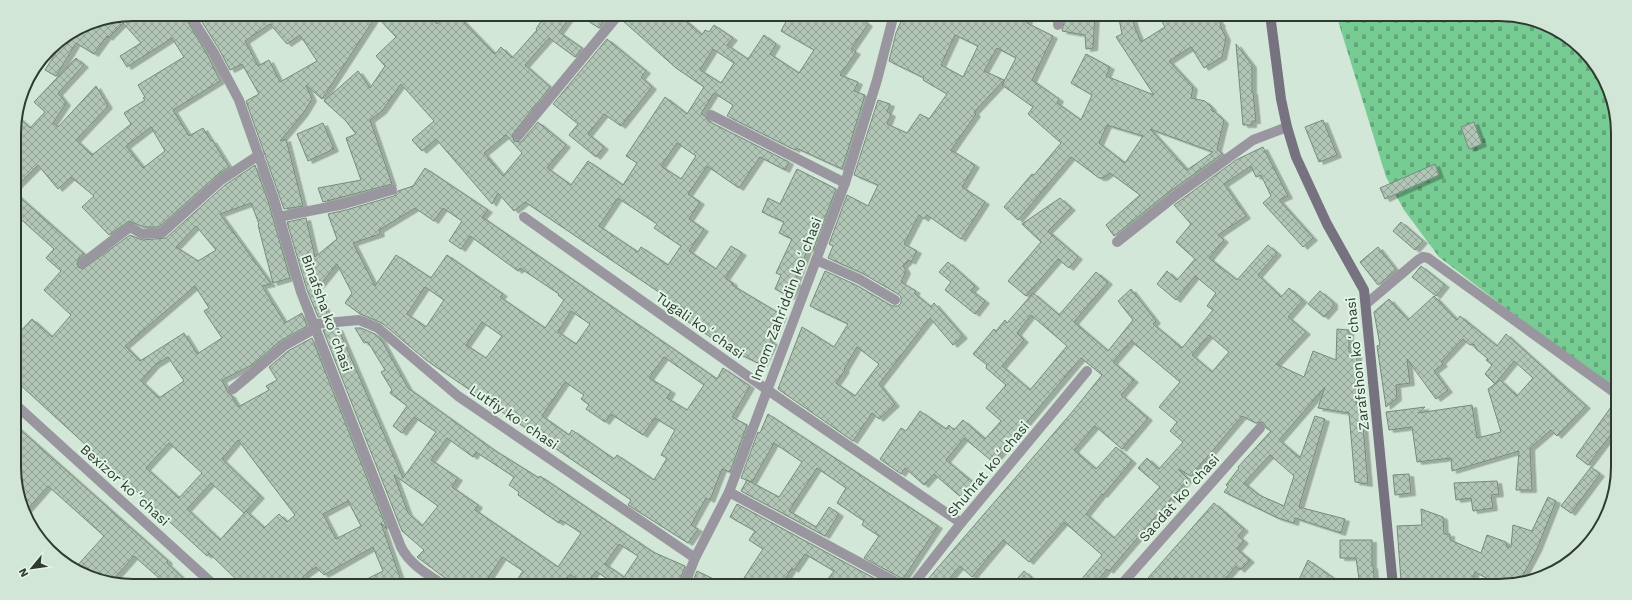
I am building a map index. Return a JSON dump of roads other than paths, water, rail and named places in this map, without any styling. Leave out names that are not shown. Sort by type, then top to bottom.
[{"type":"main road","name":"Zarafshon koʻchasi","points":[[1271,21],[1281,99],[1296,157],[1327,224],[1364,290],[1392,579]]},
{"type":"street","name":"Binafsha koʻchasi","points":[[193,21],[214,53],[239,100],[279,217],[301,292],[405,556],[412,563],[435,579]]},
{"type":"street","points":[[518,136],[614,21]]},
{"type":"street","name":"Imom Zahriddin koʻchasi","points":[[687,579],[695,558],[729,492],[766,389],[845,182],[877,80],[892,21]]},
{"type":"street","points":[[1058,21],[1058,25]]},
{"type":"street","points":[[711,115],[845,182]]},
{"type":"street","points":[[1117,242],[1174,197],[1253,140],[1287,126]]},
{"type":"street","points":[[83,263],[130,227],[142,234],[162,233],[221,180],[258,155]]},
{"type":"street","points":[[279,217],[344,204],[392,190]]},
{"type":"street","name":"Tugali koʻchasi","points":[[524,217],[766,389],[961,523]]},
{"type":"street","points":[[1366,304],[1418,260],[1423,257],[1428,258],[1611,390]]},
{"type":"street","points":[[816,260],[860,279],[895,300]]},
{"type":"street","name":"Lutfiy koʻchasi","points":[[315,326],[359,320],[378,328],[458,396],[695,558]]},
{"type":"street","points":[[233,389],[284,346],[315,326]]},
{"type":"street","name":"Shuhrat koʻchasi","points":[[917,579],[961,523],[1087,371]]},
{"type":"street","name":"Bexizor koʻchasi","points":[[21,410],[207,579]]},
{"type":"street","name":"Saodat koʻchasi","points":[[1126,579],[1260,428]]},
{"type":"street","points":[[729,492],[890,579]]}]
